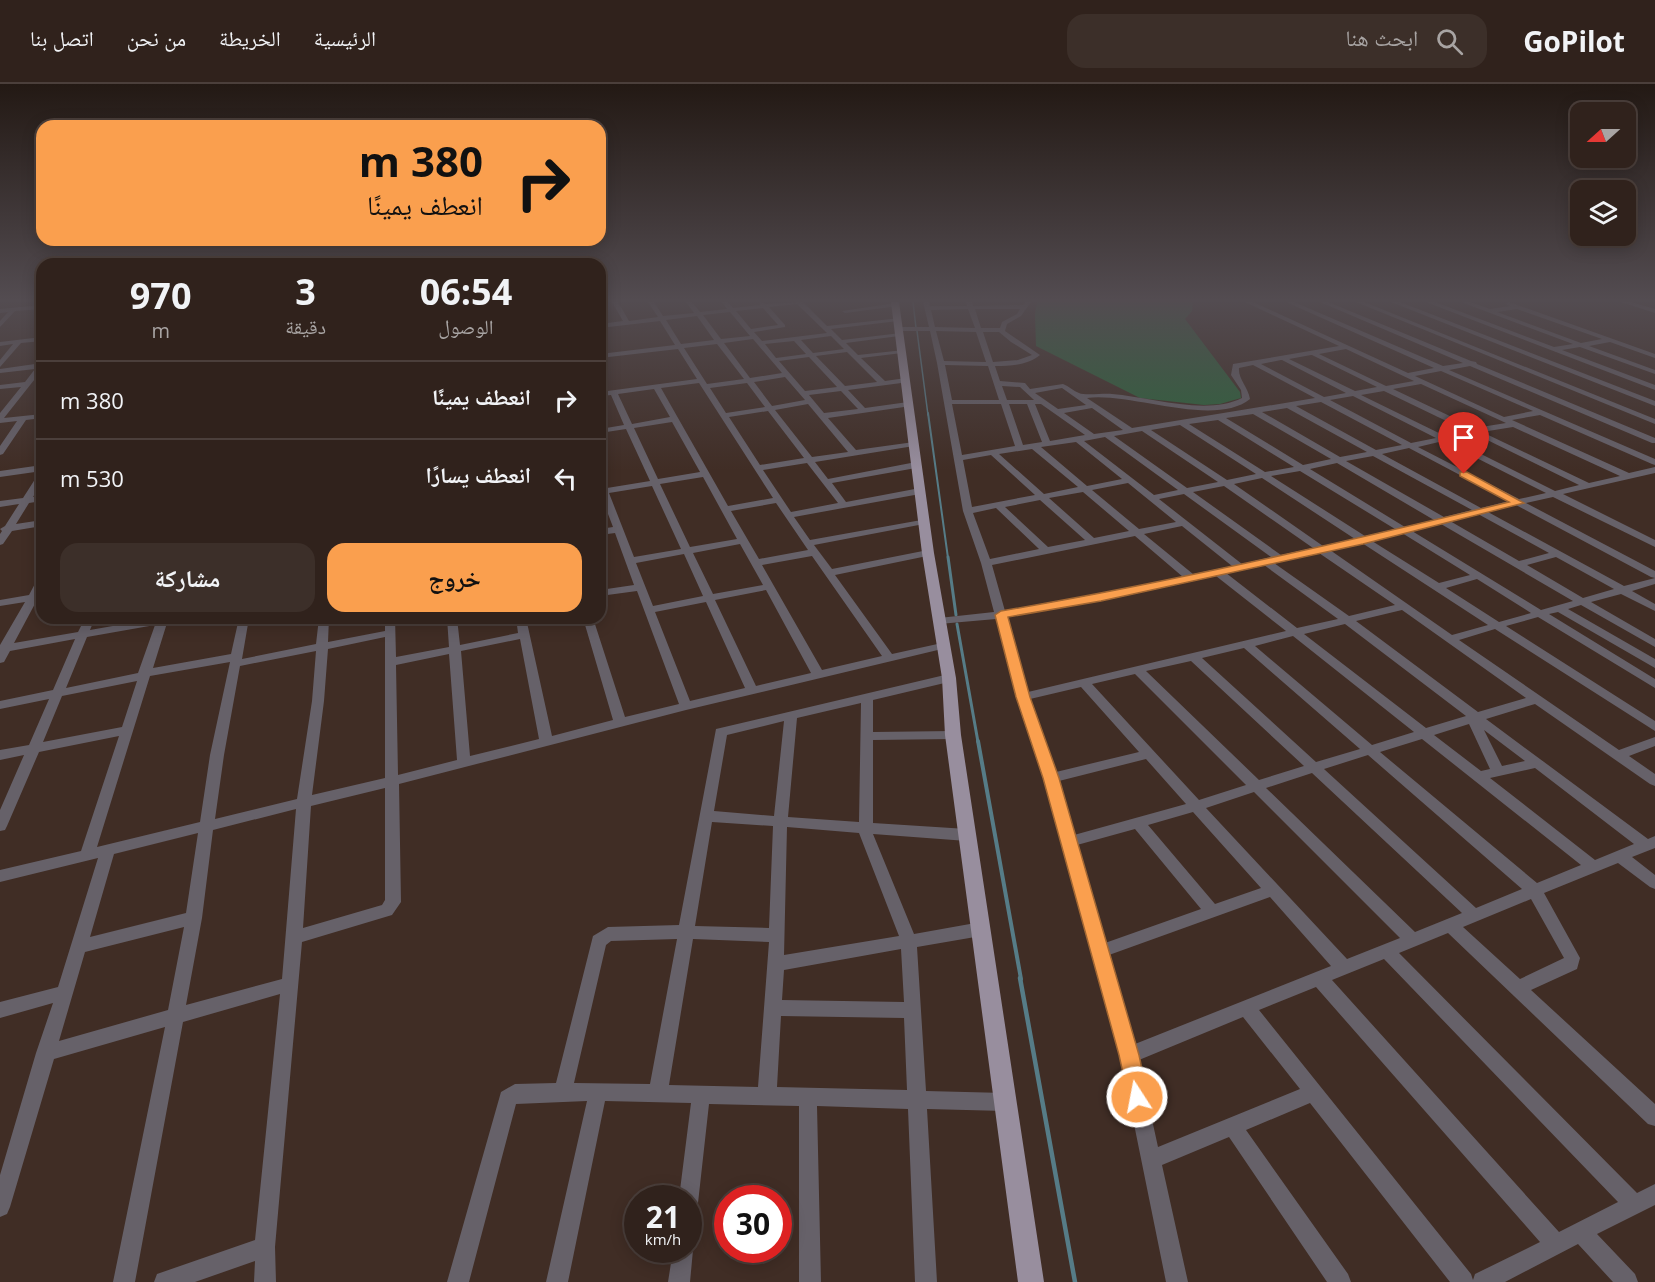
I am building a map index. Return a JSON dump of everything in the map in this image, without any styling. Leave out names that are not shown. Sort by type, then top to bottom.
[{"type":"main road","points":[[903,358],[928,553],[949,678],[953,735],[1031,1282]]},
{"type":"street","points":[[687,358],[788,515],[889,658]]},
{"type":"street","points":[[731,358],[843,504]]},
{"type":"street","points":[[774,360],[789,358]]},
{"type":"street","points":[[814,358],[863,410]]},
{"type":"street","points":[[857,358],[883,383]]},
{"type":"street","points":[[940,358],[968,512],[986,563],[1023,697],[1051,778],[1129,1055],[1177,1282]]},
{"type":"street","points":[[988,358],[1020,448]]},
{"type":"street","points":[[941,363],[990,363],[1024,361],[1031,358]]},
{"type":"street","points":[[1079,397],[1104,395],[1212,408],[1246,399],[1245,390],[1234,375],[1236,368],[1291,358]]},
{"type":"street","points":[[1322,358],[1384,388],[1419,415],[1443,439],[1655,544]]},
{"type":"street","points":[[1370,358],[1630,477]]},
{"type":"street","points":[[1416,358],[1655,462]]},
{"type":"street","points":[[1458,358],[1655,441]]},
{"type":"street","points":[[1407,375],[1505,358]]},
{"type":"street","points":[[1537,358],[1655,404]]},
{"type":"street","points":[[1577,358],[1655,388]]},
{"type":"street","points":[[1617,358],[1655,372]]},
{"type":"street","points":[[1284,359],[1353,393],[1476,431],[1588,486]]},
{"type":"street","points":[[1499,359],[1655,422]]},
{"type":"street","points":[[774,360],[854,453]]},
{"type":"street","points":[[1254,363],[1655,575]]},
{"type":"street","points":[[0,371],[36,366]]},
{"type":"street","points":[[0,419],[36,373]]},
{"type":"street","points":[[606,393],[656,386],[786,375]]},
{"type":"street","points":[[802,394],[906,380]]},
{"type":"street","points":[[957,458],[1219,417],[1421,381]]},
{"type":"street","points":[[997,383],[1018,383],[1093,437]]},
{"type":"street","points":[[0,387],[27,384]]},
{"type":"street","points":[[656,386],[818,674]]},
{"type":"street","points":[[1028,392],[1061,386],[1131,431]]},
{"type":"street","points":[[1504,419],[1655,388]]},
{"type":"street","points":[[613,392],[657,482],[752,690]]},
{"type":"street","points":[[724,416],[809,402]]},
{"type":"street","points":[[948,402],[1031,404],[1042,402]]},
{"type":"street","points":[[822,416],[908,404]]},
{"type":"street","points":[[1031,404],[1047,444]]},
{"type":"street","points":[[1288,405],[1655,608]]},
{"type":"street","points":[[1057,412],[1092,406]]},
{"type":"street","points":[[1254,411],[1655,644]]},
{"type":"street","points":[[0,419],[36,417]]},
{"type":"street","points":[[1219,417],[1655,684]]},
{"type":"street","points":[[1,451],[23,419]]},
{"type":"street","points":[[606,430],[675,420]]},
{"type":"street","points":[[1182,423],[1655,727]]},
{"type":"street","points":[[1152,498],[1515,424]]},
{"type":"street","points":[[1144,429],[1226,483],[1655,781]]},
{"type":"street","points":[[1107,435],[1185,492],[1475,719],[1651,844]]},
{"type":"street","points":[[1077,439],[1240,567]]},
{"type":"street","points":[[759,468],[914,444]]},
{"type":"street","points":[[1034,446],[1191,578]]},
{"type":"street","points":[[992,452],[1092,541]]},
{"type":"street","points":[[825,482],[916,465]]},
{"type":"street","points":[[0,474],[36,469]]},
{"type":"street","points":[[939,621],[1001,615],[1101,598],[1271,559],[1321,550],[1655,470]]},
{"type":"street","points":[[606,486],[657,482],[706,474]]},
{"type":"street","points":[[968,512],[1130,480]]},
{"type":"street","points":[[0,542],[4,529],[36,486]]},
{"type":"street","points":[[788,515],[920,491]]},
{"type":"street","points":[[606,498],[686,706]]},
{"type":"street","points":[[0,504],[36,499]]},
{"type":"street","points":[[727,509],[779,500]]},
{"type":"street","points":[[998,505],[1046,551]]},
{"type":"street","points":[[755,563],[811,547],[924,521]]},
{"type":"street","points":[[986,563],[1183,523]]},
{"type":"street","points":[[4,529],[36,524]]},
{"type":"street","points":[[606,531],[619,529]]},
{"type":"street","points":[[630,561],[743,541]]},
{"type":"street","points":[[829,573],[928,553]]},
{"type":"street","points":[[1519,564],[1558,554]]},
{"type":"street","points":[[1218,572],[1594,867]]},
{"type":"street","points":[[1436,587],[1478,576]]},
{"type":"street","points":[[1449,639],[1655,581]]},
{"type":"street","points":[[606,592],[639,587]]},
{"type":"street","points":[[648,610],[767,587]]},
{"type":"street","points":[[0,603],[36,597]]},
{"type":"street","points":[[2,652],[36,600]]},
{"type":"street","points":[[1023,697],[1402,607]]},
{"type":"street","points":[[1559,608],[1655,664]]},
{"type":"street","points":[[0,826],[87,624]]},
{"type":"street","points":[[2,652],[137,624]]},
{"type":"street","points":[[87,854],[160,624]]},
{"type":"street","points":[[124,1282],[194,918],[207,826],[243,624]]},
{"type":"street","points":[[265,1282],[265,1247],[290,984],[304,801],[318,701],[324,624]]},
{"type":"street","points":[[294,937],[387,910],[391,906],[390,624]]},
{"type":"street","points":[[452,624],[464,761]]},
{"type":"street","points":[[523,624],[546,740]]},
{"type":"street","points":[[590,624],[620,722]]},
{"type":"street","points":[[0,705],[144,675],[389,633]]},
{"type":"street","points":[[391,662],[525,635]]},
{"type":"street","points":[[1246,644],[1535,891],[1572,958],[1571,964],[1518,988]]},
{"type":"street","points":[[0,876],[546,740],[942,646]]},
{"type":"street","points":[[1194,657],[1474,915]]},
{"type":"street","points":[[1138,670],[1412,940]]},
{"type":"street","points":[[658,1093],[721,732],[949,678]]},
{"type":"street","points":[[1084,683],[1344,968]]},
{"type":"street","points":[[867,699],[867,842],[909,940],[926,1282]]},
{"type":"street","points":[[1068,842],[1196,806],[1536,699]]},
{"type":"street","points":[[767,1096],[776,964],[780,822],[790,717]]},
{"type":"street","points":[[1475,719],[1498,772]]},
{"type":"street","points":[[0,755],[126,730]]},
{"type":"street","points":[[866,736],[953,735]]},
{"type":"street","points":[[1618,755],[1655,741]]},
{"type":"street","points":[[1051,778],[1148,754]]},
{"type":"street","points":[[1479,776],[1538,763]]},
{"type":"street","points":[[707,816],[967,835]]},
{"type":"street","points":[[1138,823],[1212,912]]},
{"type":"street","points":[[1129,1055],[1651,844]]},
{"type":"street","points":[[2,1196],[108,850]]},
{"type":"street","points":[[1621,857],[1655,883]]},
{"type":"street","points":[[1100,952],[1273,890]]},
{"type":"street","points":[[79,947],[194,918]]},
{"type":"street","points":[[1450,925],[1655,1116]]},
{"type":"street","points":[[776,964],[981,928]]},
{"type":"street","points":[[563,1092],[599,941],[608,934],[687,932],[776,935]]},
{"type":"street","points":[[1386,951],[1635,1205]]},
{"type":"street","points":[[1319,978],[1557,1245]]},
{"type":"street","points":[[45,1053],[290,984]]},
{"type":"street","points":[[0,1010],[63,993]]},
{"type":"street","points":[[1246,1007],[1463,1282]]},
{"type":"street","points":[[773,1008],[913,1010]]},
{"type":"street","points":[[557,1282],[598,1092]]},
{"type":"street","points":[[1150,1160],[1313,1092]]},
{"type":"street","points":[[458,1282],[508,1098],[515,1093],[658,1093],[1005,1102]]},
{"type":"street","points":[[690,1185],[701,1095]]},
{"type":"street","points":[[808,1097],[810,1282]]},
{"type":"street","points":[[1233,1127],[1340,1282]]},
{"type":"street","points":[[1491,1280],[1655,1194]]},
{"type":"street","points":[[1581,1232],[1627,1282]]},
{"type":"street","points":[[165,1282],[265,1247]]},
{"type":"street","points":[[679,1282],[681,1263]]},
{"type":"green space","points":[[1060,358],[1214,358],[1240,392],[1241,398],[1220,404],[1204,405],[1140,398]]},
{"type":"waterway","points":[[921,358],[928,415]]},
{"type":"waterway","points":[[928,413],[948,558]]},
{"type":"waterway","points":[[948,557],[956,615]]},
{"type":"waterway","points":[[957,624],[978,742]]},
{"type":"waterway","points":[[978,741],[1021,979]]},
{"type":"waterway","points":[[1020,978],[1075,1282]]},
{"type":"route","points":[[1137,1097],[1129,1055],[1051,778],[1023,697],[1001,615],[1101,598],[1321,550],[1518,503],[1464,474]]}]
